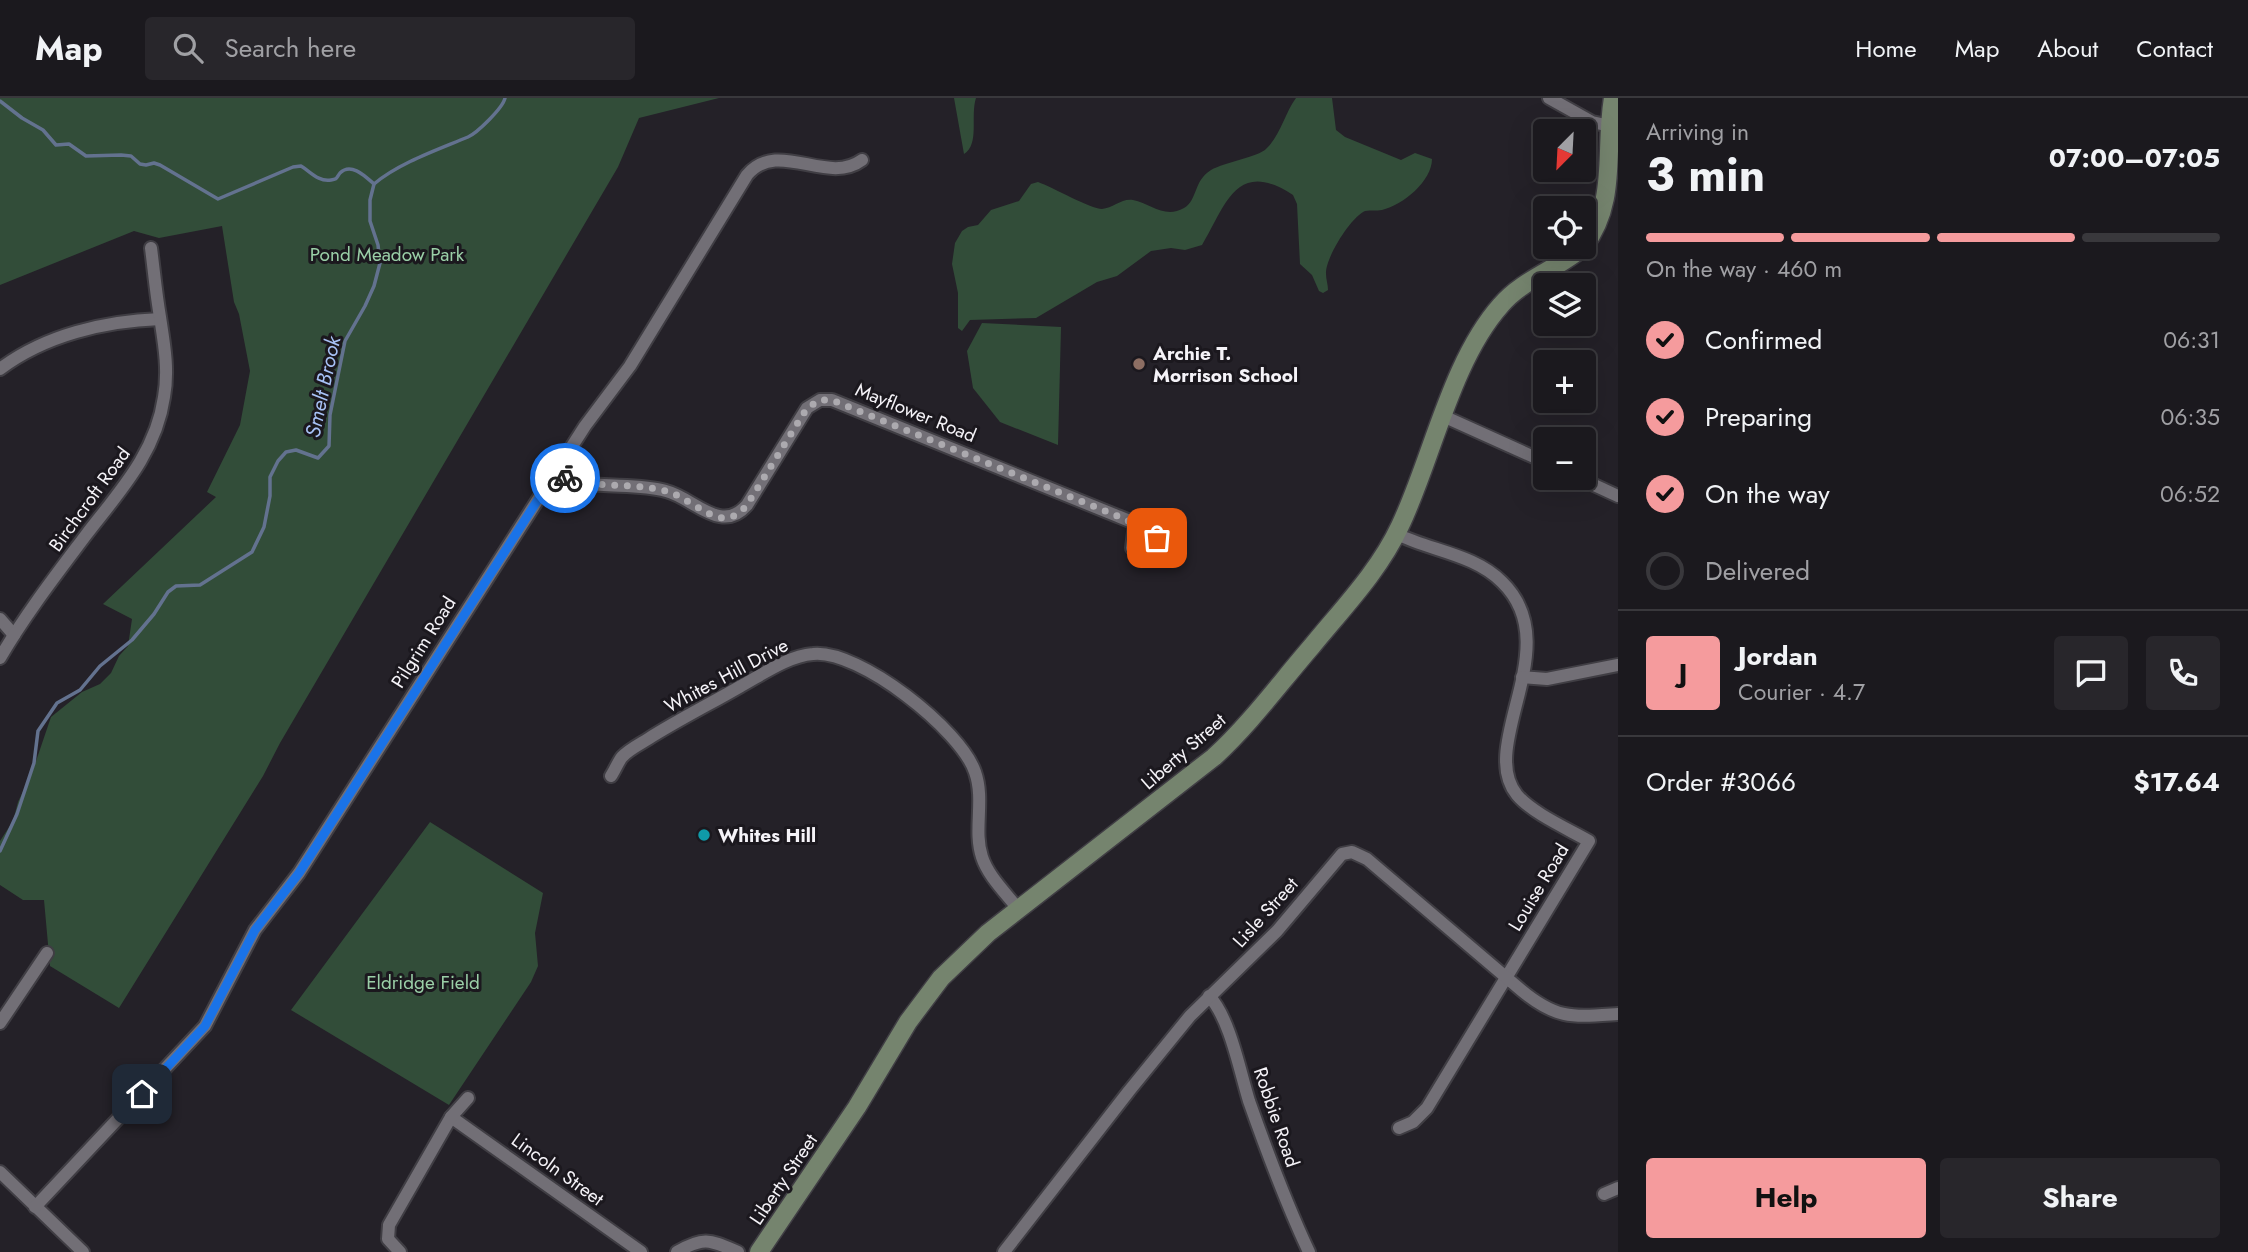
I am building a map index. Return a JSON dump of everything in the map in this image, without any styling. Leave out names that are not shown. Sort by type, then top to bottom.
[{"type":"main road","name":"Liberty Street","points":[[1596,229],[1609,200],[1613,98]]},
{"type":"main road","name":"Liberty Street","points":[[759,1252],[850,1119],[902,1031],[927,996],[962,956],[1222,750],[1357,591],[1387,551],[1396,534],[1443,416],[1479,337],[1501,305],[1521,287],[1568,259]]},
{"type":"street","points":[[1549,98],[1592,122],[1610,126]]},
{"type":"street","name":"Pilgrim Road","points":[[35,1207],[205,1026],[255,930],[299,873],[591,416],[630,366],[751,170],[762,162],[775,159],[832,169],[853,166],[862,160]]},
{"type":"street","name":"Birchcroft Road","points":[[0,658],[13,635],[127,484],[147,451],[159,421],[165,395],[164,337],[152,248]]},
{"type":"street","points":[[0,369],[38,346],[80,331],[134,320],[160,319]]},
{"type":"street","name":"Mayflower Road","points":[[555,473],[580,482],[663,490],[684,498],[716,517],[729,518],[747,505],[807,408],[820,400],[832,400],[1135,524],[1151,532],[1157,539],[1156,549],[1150,556],[1139,556],[1134,552],[1131,545],[1135,524]]},
{"type":"street","points":[[1443,416],[1533,457]]},
{"type":"street","points":[[1596,486],[1618,496]]},
{"type":"street","name":"Louise Road","points":[[1396,534],[1483,567],[1508,588],[1521,611],[1527,632],[1527,647],[1507,752],[1507,777],[1513,789],[1526,803],[1588,841],[1427,1108],[1413,1122],[1399,1128]]},
{"type":"street","points":[[0,619],[13,635]]},
{"type":"street","name":"Whites Hill Drive","points":[[611,776],[623,755],[789,660],[814,653],[840,657],[868,670],[910,699],[946,729],[960,746],[975,772],[979,787],[982,859],[1018,909]]},
{"type":"street","points":[[1522,677],[1547,679],[1618,665]]},
{"type":"street","name":"Lisle Street","points":[[1004,1252],[1138,1080],[1209,996],[1271,937],[1335,861],[1348,852],[1357,853],[1367,859],[1534,1000],[1557,1013],[1585,1017],[1618,1014]]},
{"type":"street","points":[[0,1023],[47,953]]},
{"type":"street","name":"Robbie Road","points":[[1209,996],[1222,1014],[1258,1126],[1288,1206],[1309,1252]]},
{"type":"street","points":[[400,1252],[388,1239],[391,1220],[451,1117],[468,1098]]},
{"type":"street","name":"Lincoln Street","points":[[451,1117],[641,1252]]},
{"type":"street","points":[[0,1172],[83,1252]]},
{"type":"street","points":[[1604,1194],[1618,1188]]},
{"type":"street","points":[[677,1252],[701,1240],[738,1252]]},
{"type":"green space","name":"Pond Meadow Park","points":[[0,98],[719,98],[639,118],[618,167],[263,776],[119,1008],[50,966],[44,900],[23,900],[0,885],[0,841],[13,821],[51,717],[82,692],[100,684],[111,673],[119,656],[128,646],[132,619],[103,604],[216,497],[207,492],[240,425],[250,371],[239,314],[234,302],[222,226],[159,238],[134,231],[0,285]]},
{"type":"green space","points":[[954,98],[976,98],[972,144],[964,154]]},
{"type":"green space","points":[[1296,98],[1332,98],[1336,130],[1345,137],[1401,160],[1415,153],[1432,159],[1427,176],[1415,191],[1390,207],[1365,211],[1346,229],[1327,267],[1328,290],[1323,293],[1319,291],[1312,275],[1300,264],[1297,204],[1293,195],[1274,185],[1258,182],[1245,184],[1235,191],[1202,245],[1185,250],[1171,248],[1151,251],[1117,276],[1097,282],[1036,318],[970,320],[962,331],[958,328],[958,293],[952,264],[955,243],[962,231],[978,225],[991,210],[1019,201],[1031,184],[1038,182],[1097,208],[1133,200],[1158,210],[1177,211],[1192,200],[1205,174],[1266,149],[1275,138]]},
{"type":"green space","points":[[982,323],[1061,327],[1058,445],[1000,422],[973,388],[967,351]]},
{"type":"green space","name":"Eldridge Field","points":[[430,822],[543,893],[535,933],[538,966],[531,982],[449,1105],[291,1010]]},
{"type":"waterway","name":"Smelt Brook","points":[[0,851],[17,814],[34,763],[38,731],[57,703],[80,690],[100,666],[132,640],[168,592],[176,586],[200,585],[252,552],[264,527],[270,496],[270,477],[286,452],[296,450],[318,458],[329,446],[330,415],[345,341],[374,286],[380,263],[378,245],[370,221],[370,200],[374,184],[407,163],[472,135],[495,114],[505,98]]},
{"type":"waterway","points":[[0,101],[43,130],[56,145],[69,144],[86,156],[131,156],[140,164],[154,163],[218,199],[301,166],[318,178],[326,180],[336,179],[340,173],[349,169],[362,174],[374,184]]},
{"type":"way so far","points":[[565,478],[580,482],[663,490],[684,498],[716,517],[729,518],[747,505],[807,408],[826,399],[845,403],[1115,515],[1152,532],[1157,538]]},
{"type":"place","name":"Archie T. Morrison School","points":[[1139,364]]},
{"type":"place","name":"Whites Hill","points":[[704,835]]},
{"type":"route","points":[[142,1094],[205,1026],[255,930],[299,873],[555,473],[565,478]]}]
